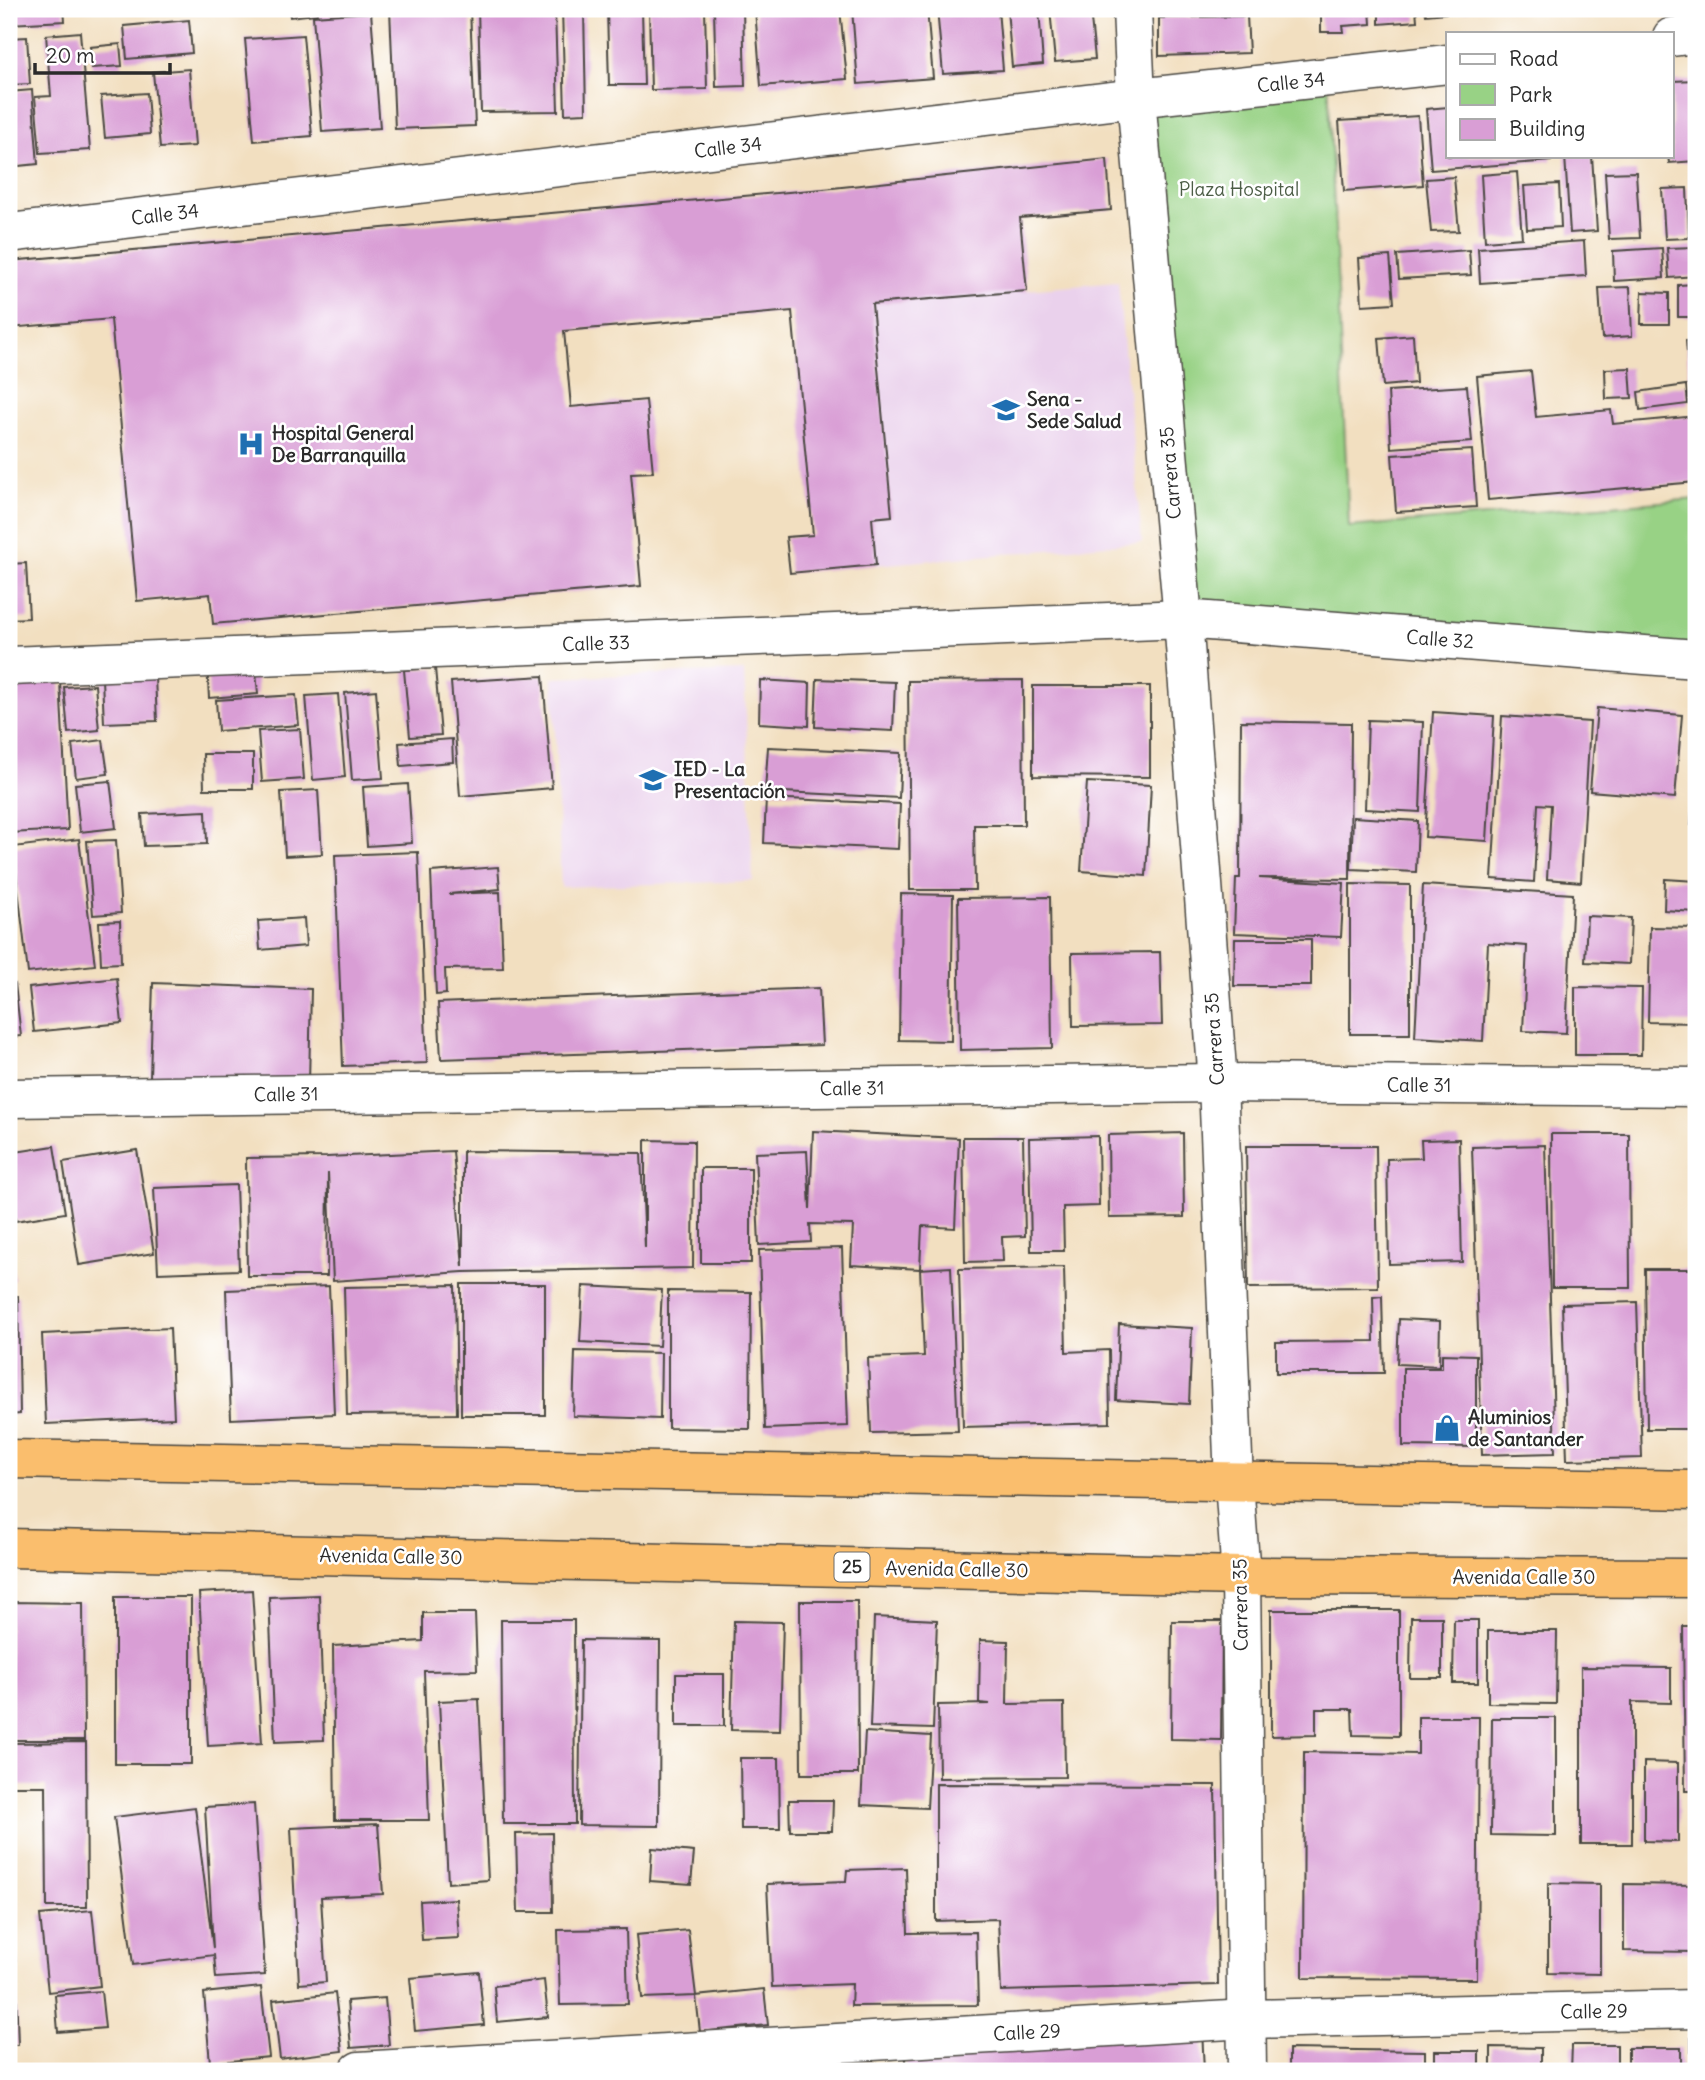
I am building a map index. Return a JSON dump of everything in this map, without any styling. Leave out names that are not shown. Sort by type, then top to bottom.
[{"type":"highway","points":[[9,1459],[1696,1490]]},
{"type":"highway","name":"Avenida Calle 30","points":[[9,1548],[1241,1576],[1696,1578]]},
{"type":"street","name":"Carrera 35","points":[[1132,9],[1136,98],[1183,619],[1218,1083],[1234,1482],[1241,1576],[1247,2071]]},
{"type":"street","points":[[1674,37],[1696,34]]},
{"type":"street","name":"Calle 34","points":[[9,233],[1136,98],[1446,64]]},
{"type":"street","name":"Calle 32","points":[[1183,619],[1696,659]]},
{"type":"street","name":"Calle 33","points":[[9,666],[1183,619]]},
{"type":"street","name":"Calle 31","points":[[9,1098],[1218,1083],[1696,1087]]},
{"type":"street","name":"Calle 29","points":[[359,2071],[1247,2019],[1696,2009]]},
{"type":"shaded area","name":"Sena - Sede Salud","points":[[1118,282],[1142,542],[876,565],[872,518],[892,516],[872,304]]},
{"type":"shaded area","name":"IED - La Presentación","points":[[744,671],[753,881],[561,887],[553,678]]},
{"type":"green space","name":"Plaza Hospital","points":[[1328,78],[1349,527],[1696,499],[1696,649],[1183,619],[1136,98]]},
{"type":"building","points":[[9,9],[64,9],[65,21],[9,24]]},
{"type":"building","points":[[289,9],[316,9],[317,14],[290,17]]},
{"type":"building","points":[[390,9],[470,9],[475,126],[395,129]]},
{"type":"building","points":[[478,9],[555,9],[558,111],[481,112]]},
{"type":"building","points":[[562,9],[584,9],[586,113],[565,114]]},
{"type":"building","points":[[607,9],[642,9],[644,85],[609,85]]},
{"type":"building","points":[[649,9],[705,9],[707,89],[651,90]]},
{"type":"building","points":[[714,9],[743,9],[745,86],[716,87]]},
{"type":"building","points":[[755,9],[840,9],[847,79],[761,86]]},
{"type":"building","points":[[852,9],[927,9],[933,78],[858,84]]},
{"type":"building","points":[[937,9],[998,9],[1003,70],[943,74]]},
{"type":"building","points":[[1007,9],[1039,9],[1043,64],[1012,67]]},
{"type":"building","points":[[1050,9],[1090,9],[1095,59],[1055,62]]},
{"type":"building","points":[[1152,9],[1197,9],[1197,11],[1152,13]]},
{"type":"building","points":[[1254,9],[1285,9],[1285,11],[1255,13]]},
{"type":"building","points":[[1370,9],[1371,24],[1343,26],[1344,32],[1321,32],[1321,11]]},
{"type":"building","points":[[1379,9],[1416,9],[1417,21],[1379,24]]},
{"type":"building","points":[[1425,9],[1468,9],[1469,11],[1426,15]]},
{"type":"building","points":[[371,12],[380,128],[322,132],[313,16]]},
{"type":"building","points":[[1247,16],[1249,53],[1159,56],[1159,18]]},
{"type":"building","points":[[189,20],[192,53],[127,59],[124,26]]},
{"type":"building","points":[[80,32],[90,150],[40,153],[35,97],[51,96],[46,35]]},
{"type":"building","points":[[303,35],[312,136],[254,141],[245,39]]},
{"type":"building","points":[[27,37],[30,84],[9,85],[9,38]]},
{"type":"building","points":[[120,44],[122,66],[92,68],[90,47]]},
{"type":"building","points":[[189,69],[195,146],[160,148],[153,72]]},
{"type":"building","points":[[1696,80],[1696,161],[1669,163],[1668,158],[1674,158],[1674,81]]},
{"type":"building","points":[[32,90],[38,164],[9,167],[9,92]]},
{"type":"building","points":[[147,93],[150,134],[105,138],[101,96]]},
{"type":"building","points":[[1446,107],[1446,158],[1551,158],[1551,161],[1431,170],[1426,109]]},
{"type":"building","points":[[1418,116],[1423,185],[1344,191],[1339,121]]},
{"type":"building","points":[[1565,158],[1592,158],[1597,231],[1570,233]]},
{"type":"building","points":[[1107,159],[1111,210],[1020,218],[1027,291],[872,304],[892,516],[872,518],[876,565],[790,573],[786,537],[813,535],[792,311],[564,331],[571,407],[646,400],[653,472],[631,473],[641,586],[213,624],[210,594],[137,601],[111,319],[9,328],[9,261],[823,189]]},
{"type":"building","points":[[1517,172],[1522,238],[1485,241],[1481,175]]},
{"type":"building","points":[[1636,172],[1640,238],[1609,239],[1605,173]]},
{"type":"building","points":[[1454,177],[1459,231],[1431,232],[1426,179]]},
{"type":"building","points":[[1559,184],[1561,227],[1527,229],[1524,186]]},
{"type":"building","points":[[1687,188],[1689,238],[1665,239],[1662,189]]},
{"type":"building","points":[[1584,241],[1586,276],[1480,283],[1478,248]]},
{"type":"building","points":[[1696,247],[1696,276],[1669,278],[1667,248]]},
{"type":"building","points":[[1662,248],[1664,278],[1614,281],[1613,251]]},
{"type":"building","points":[[1469,250],[1471,275],[1399,279],[1397,255]]},
{"type":"building","points":[[1390,256],[1394,303],[1362,305],[1359,258]]},
{"type":"building","points":[[1696,284],[1696,317],[1678,317],[1678,285]]},
{"type":"building","points":[[1630,287],[1632,336],[1602,338],[1599,288]]},
{"type":"building","points":[[1642,292],[1669,293],[1669,324],[1641,324]]},
{"type":"building","points":[[1413,335],[1416,383],[1383,386],[1379,338]]},
{"type":"building","points":[[1696,340],[1696,376],[1689,377],[1686,341]]},
{"type":"building","points":[[1630,368],[1632,398],[1606,399],[1605,369]]},
{"type":"building","points":[[1531,371],[1536,417],[1611,410],[1613,424],[1696,416],[1696,482],[1488,500],[1477,376]]},
{"type":"building","points":[[1686,385],[1688,404],[1640,410],[1638,392]]},
{"type":"building","points":[[1467,386],[1472,442],[1391,448],[1388,391]]},
{"type":"building","points":[[1472,450],[1476,507],[1396,512],[1392,455]]},
{"type":"building","points":[[26,563],[29,618],[9,619],[9,564]]},
{"type":"building","points":[[255,661],[258,694],[209,698],[207,664]]},
{"type":"building","points":[[435,668],[441,735],[410,737],[404,670]]},
{"type":"building","points":[[543,676],[552,788],[460,796],[451,682]]},
{"type":"building","points":[[155,677],[157,721],[104,723],[102,679]]},
{"type":"building","points":[[817,679],[895,682],[893,731],[815,727]]},
{"type":"building","points":[[760,680],[810,683],[809,726],[759,723]]},
{"type":"building","points":[[1023,680],[1024,825],[974,825],[975,890],[910,890],[908,681]]},
{"type":"building","points":[[60,681],[68,830],[9,833],[9,684]]},
{"type":"building","points":[[95,685],[99,730],[68,733],[64,687]]},
{"type":"building","points":[[1033,686],[1150,686],[1150,777],[1033,776]]},
{"type":"building","points":[[376,690],[383,778],[352,780],[345,693]]},
{"type":"building","points":[[338,694],[345,777],[313,780],[306,696]]},
{"type":"building","points":[[296,695],[299,725],[218,731],[216,700]]},
{"type":"building","points":[[1597,708],[1682,715],[1675,798],[1590,791]]},
{"type":"building","points":[[1433,712],[1494,716],[1487,841],[1425,837]]},
{"type":"building","points":[[1502,716],[1590,722],[1581,882],[1547,879],[1551,805],[1538,804],[1534,882],[1492,879]]},
{"type":"building","points":[[1368,720],[1423,722],[1420,812],[1365,809]]},
{"type":"building","points":[[1241,721],[1351,723],[1350,879],[1259,878],[1344,883],[1341,937],[1234,933],[1236,878],[1240,878]]},
{"type":"building","points":[[300,729],[304,779],[262,782],[258,731]]},
{"type":"building","points":[[452,739],[453,762],[401,766],[399,743]]},
{"type":"building","points":[[103,740],[108,774],[76,778],[72,744]]},
{"type":"building","points":[[768,747],[901,753],[899,798],[765,791]]},
{"type":"building","points":[[203,754],[253,754],[253,789],[204,789]]},
{"type":"building","points":[[110,781],[116,828],[80,832],[75,784]]},
{"type":"building","points":[[1087,782],[1151,785],[1146,876],[1081,871]]},
{"type":"building","points":[[408,784],[412,843],[367,846],[363,787]]},
{"type":"building","points":[[1694,784],[1696,825],[1691,825]]},
{"type":"building","points":[[318,790],[322,854],[285,856],[281,792]]},
{"type":"building","points":[[766,798],[900,804],[898,849],[764,843]]},
{"type":"building","points":[[206,811],[207,844],[144,846],[142,814]]},
{"type":"building","points":[[1353,817],[1418,821],[1416,872],[1351,869]]},
{"type":"building","points":[[79,839],[95,965],[28,973],[13,847]]},
{"type":"building","points":[[116,840],[121,913],[93,915],[87,841]]},
{"type":"building","points":[[418,852],[427,1063],[343,1066],[335,855]]},
{"type":"building","points":[[498,867],[500,889],[449,894],[500,892],[503,968],[445,969],[446,994],[436,995],[431,872]]},
{"type":"building","points":[[1665,879],[1696,881],[1696,912],[1664,910]]},
{"type":"building","points":[[1350,884],[1410,885],[1410,1034],[1350,1034]]},
{"type":"building","points":[[1423,885],[1573,894],[1566,1033],[1523,1031],[1527,946],[1488,943],[1483,1041],[1415,1037]]},
{"type":"building","points":[[901,894],[953,895],[951,1041],[899,1040]]},
{"type":"building","points":[[1050,897],[1052,1048],[960,1050],[958,898]]},
{"type":"building","points":[[1587,916],[1631,918],[1629,964],[1585,962]]},
{"type":"building","points":[[304,918],[306,946],[260,950],[258,921]]},
{"type":"building","points":[[120,921],[121,963],[101,964],[99,922]]},
{"type":"building","points":[[1650,927],[1696,928],[1696,1023],[1648,1022]]},
{"type":"building","points":[[1235,939],[1311,939],[1311,986],[1234,986]]},
{"type":"building","points":[[1160,952],[1162,1025],[1073,1026],[1072,953]]},
{"type":"building","points":[[117,978],[122,1023],[34,1032],[29,988]]},
{"type":"building","points":[[153,983],[311,989],[309,1083],[150,1077]]},
{"type":"building","points":[[15,984],[21,1036],[9,1037],[9,985]]},
{"type":"building","points":[[1575,987],[1642,988],[1641,1055],[1575,1055]]},
{"type":"building","points":[[819,988],[822,1045],[441,1059],[438,1003]]},
{"type":"building","points":[[813,1131],[959,1138],[955,1228],[922,1226],[920,1269],[851,1265],[853,1225],[810,1224],[811,1242],[759,1245],[755,1153],[807,1151],[810,1209]]},
{"type":"building","points":[[1183,1133],[1184,1217],[1109,1218],[1108,1135]]},
{"type":"building","points":[[1551,1134],[1629,1134],[1630,1288],[1552,1288]]},
{"type":"building","points":[[1098,1136],[1099,1206],[1063,1207],[1064,1251],[1031,1251],[1029,1138]]},
{"type":"building","points":[[963,1137],[1023,1137],[1025,1236],[1002,1237],[1003,1261],[965,1262]]},
{"type":"building","points":[[1459,1139],[1462,1262],[1389,1264],[1387,1159],[1422,1158],[1421,1140]]},
{"type":"building","points":[[645,1140],[694,1141],[693,1268],[463,1272],[333,1281],[328,1173],[327,1276],[247,1276],[246,1158],[453,1151],[463,1267],[463,1151],[641,1153],[645,1248]]},
{"type":"building","points":[[1545,1145],[1555,1453],[1482,1455],[1472,1147]]},
{"type":"building","points":[[54,1146],[65,1213],[15,1221],[9,1181],[9,1153]]},
{"type":"building","points":[[1246,1146],[1376,1146],[1378,1287],[1248,1288]]},
{"type":"building","points":[[137,1150],[154,1253],[79,1265],[63,1162]]},
{"type":"building","points":[[701,1168],[751,1168],[751,1263],[701,1263]]},
{"type":"building","points":[[236,1185],[239,1270],[158,1273],[154,1188]]},
{"type":"building","points":[[842,1248],[848,1426],[765,1429],[759,1250]]},
{"type":"building","points":[[9,1251],[14,1280],[9,1281]]},
{"type":"building","points":[[951,1267],[958,1431],[871,1433],[868,1358],[924,1356],[920,1269]]},
{"type":"building","points":[[1064,1267],[1066,1352],[1109,1350],[1110,1423],[963,1427],[959,1269]]},
{"type":"building","points":[[1645,1269],[1696,1269],[1696,1429],[1647,1429]]},
{"type":"building","points":[[461,1284],[545,1284],[545,1415],[461,1415]]},
{"type":"building","points":[[455,1285],[457,1414],[347,1415],[344,1287]]},
{"type":"building","points":[[329,1286],[334,1414],[231,1419],[226,1290]]},
{"type":"building","points":[[583,1286],[662,1290],[659,1346],[580,1342]]},
{"type":"building","points":[[668,1291],[751,1292],[750,1429],[668,1428]]},
{"type":"building","points":[[9,1296],[18,1296],[20,1414],[9,1415]]},
{"type":"building","points":[[1382,1296],[1384,1373],[1276,1373],[1276,1342],[1374,1341],[1373,1297]]},
{"type":"building","points":[[1637,1302],[1642,1458],[1567,1460],[1562,1304]]},
{"type":"building","points":[[1399,1319],[1440,1321],[1439,1366],[1397,1364]]},
{"type":"building","points":[[1119,1324],[1192,1328],[1189,1404],[1116,1400]]},
{"type":"building","points":[[170,1328],[174,1418],[46,1424],[42,1334]]},
{"type":"building","points":[[575,1351],[661,1353],[660,1419],[573,1416]]},
{"type":"building","points":[[1442,1354],[1476,1355],[1476,1447],[1403,1446],[1403,1368],[1442,1368]]},
{"type":"building","points":[[252,1590],[262,1743],[208,1746],[199,1593]]},
{"type":"building","points":[[319,1595],[324,1740],[275,1742],[269,1597]]},
{"type":"building","points":[[115,1597],[191,1597],[191,1764],[115,1764]]},
{"type":"building","points":[[800,1601],[857,1601],[858,1774],[801,1774]]},
{"type":"building","points":[[9,1602],[83,1603],[84,1740],[9,1740]]},
{"type":"building","points":[[1271,1610],[1399,1610],[1399,1736],[1353,1735],[1352,1709],[1316,1709],[1316,1735],[1271,1736]]},
{"type":"building","points":[[423,1613],[475,1613],[477,1670],[424,1671],[429,1820],[335,1820],[333,1646],[423,1641]]},
{"type":"building","points":[[874,1617],[937,1620],[933,1729],[870,1727]]},
{"type":"building","points":[[1411,1617],[1442,1617],[1442,1678],[1410,1678]]},
{"type":"building","points":[[501,1620],[574,1620],[575,1824],[503,1824]]},
{"type":"building","points":[[1454,1620],[1478,1620],[1478,1683],[1453,1683]]},
{"type":"building","points":[[734,1621],[783,1622],[780,1731],[731,1730]]},
{"type":"building","points":[[1172,1621],[1222,1621],[1221,1740],[1171,1739]]},
{"type":"building","points":[[1683,1626],[1696,1626],[1696,1791],[1685,1791]]},
{"type":"building","points":[[1488,1631],[1557,1631],[1556,1704],[1488,1703]]},
{"type":"building","points":[[581,1640],[660,1641],[659,1826],[579,1825]]},
{"type":"building","points":[[980,1640],[1008,1641],[1007,1704],[1064,1703],[1065,1777],[939,1778],[938,1705],[990,1704],[979,1703]]},
{"type":"building","points":[[1581,1667],[1671,1668],[1671,1703],[1632,1702],[1632,1844],[1581,1844]]},
{"type":"building","points":[[676,1674],[724,1674],[724,1726],[676,1726]]},
{"type":"building","points":[[479,1699],[488,1880],[448,1883],[439,1701]]},
{"type":"building","points":[[1418,1717],[1479,1717],[1477,1979],[1303,1978],[1304,1752],[1418,1754]]},
{"type":"building","points":[[1492,1718],[1556,1718],[1556,1836],[1491,1835]]},
{"type":"building","points":[[865,1732],[931,1736],[927,1808],[861,1805]]},
{"type":"building","points":[[86,1742],[87,1907],[47,1907],[46,1786],[9,1786],[9,1743]]},
{"type":"building","points":[[740,1758],[779,1758],[780,1829],[741,1829]]},
{"type":"building","points":[[1644,1762],[1678,1763],[1678,1842],[1644,1841]]},
{"type":"building","points":[[936,1784],[1215,1785],[1218,1985],[1001,1991],[998,1919],[936,1921]]},
{"type":"building","points":[[789,1800],[833,1800],[832,1831],[790,1831]]},
{"type":"building","points":[[254,1804],[265,1975],[216,1978],[214,1955],[133,1965],[114,1817],[195,1807],[213,1948],[205,1807]]},
{"type":"building","points":[[378,1824],[383,1894],[321,1897],[326,1982],[299,1984],[291,1828]]},
{"type":"building","points":[[552,1833],[553,1912],[518,1912],[516,1834]]},
{"type":"building","points":[[652,1848],[694,1852],[691,1884],[650,1881]]},
{"type":"building","points":[[906,1868],[908,1933],[976,1932],[978,2005],[851,2006],[852,1984],[772,1987],[767,1884],[846,1881],[847,1870]]},
{"type":"building","points":[[1548,1883],[1600,1884],[1600,1974],[1548,1973]]},
{"type":"building","points":[[1624,1884],[1696,1885],[1696,1952],[1624,1951]]},
{"type":"building","points":[[456,1899],[459,1938],[422,1940],[420,1901]]},
{"type":"building","points":[[92,1910],[100,1986],[48,1992],[40,1915]]},
{"type":"building","points":[[626,1929],[628,2004],[560,2005],[558,1930]]},
{"type":"building","points":[[688,1930],[696,1996],[642,1998],[636,1935]]},
{"type":"building","points":[[15,1954],[18,2045],[9,2045],[9,1955]]},
{"type":"building","points":[[479,1972],[484,2025],[415,2031],[410,1978]]},
{"type":"building","points":[[544,1980],[548,2017],[497,2022],[494,1986]]},
{"type":"building","points":[[261,1987],[269,2057],[210,2063],[204,1993]]},
{"type":"building","points":[[764,1989],[768,2025],[700,2032],[696,1996]]},
{"type":"building","points":[[101,1991],[105,2028],[58,2032],[55,1995]]},
{"type":"building","points":[[335,1993],[342,2051],[280,2059],[273,2000]]},
{"type":"building","points":[[385,1998],[389,2045],[351,2048],[347,2001]]},
{"type":"building","points":[[1691,2027],[1696,2027],[1696,2071],[1691,2071]]},
{"type":"building","points":[[1202,2029],[1204,2071],[1040,2071],[1039,2063],[1039,2071],[907,2071],[905,2049]]},
{"type":"building","points":[[1572,2045],[1617,2045],[1617,2071],[1571,2071]]},
{"type":"building","points":[[1491,2047],[1541,2048],[1541,2071],[1491,2071]]},
{"type":"building","points":[[1628,2048],[1681,2048],[1681,2071],[1628,2071]]},
{"type":"building","points":[[1289,2049],[1425,2051],[1425,2071],[1289,2071]]},
{"type":"building","points":[[1435,2051],[1479,2051],[1479,2071],[1435,2071]]},
{"type":"building","points":[[815,2063],[816,2071],[717,2071],[717,2069]]},
{"type":"place","name":"Sena - Sede Salud","points":[[1006,410]]},
{"type":"place","name":"Hospital General De Barranquilla","points":[[251,444]]},
{"type":"place","name":"IED - La Presentación","points":[[653,780]]},
{"type":"place","name":"Aluminios de Santander","points":[[1447,1428]]}]
